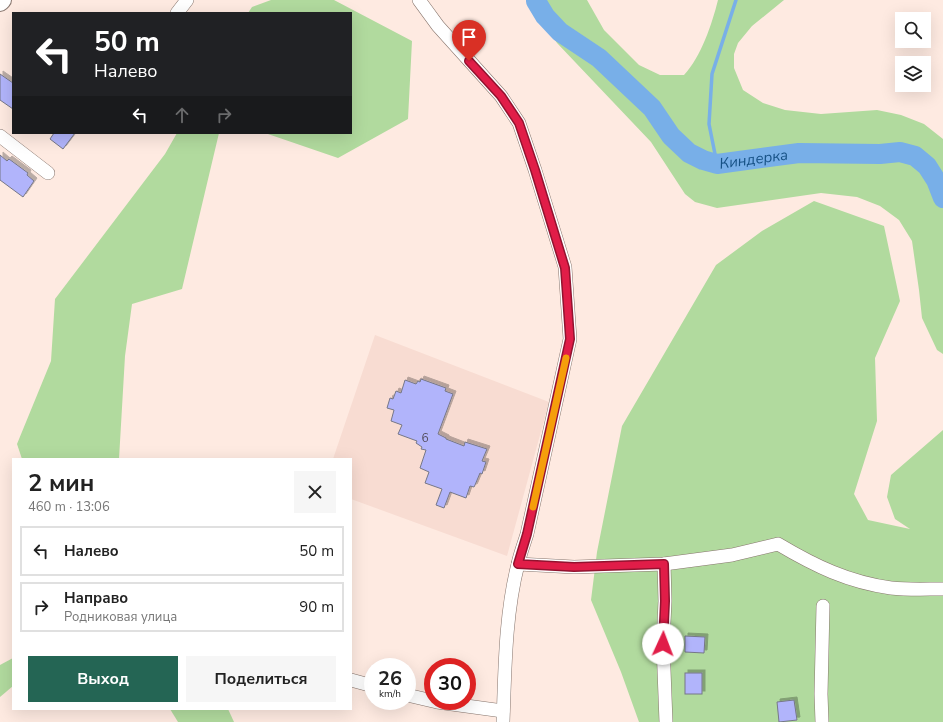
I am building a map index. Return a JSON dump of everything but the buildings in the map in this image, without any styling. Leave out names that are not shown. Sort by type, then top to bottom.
[{"type":"street","points":[[178,12],[187,0]]},
{"type":"street","points":[[416,697],[503,717],[506,642],[518,564],[527,534],[570,339],[565,268],[519,123],[501,96],[438,26],[419,0]]},
{"type":"street","points":[[0,136],[48,173]]},
{"type":"street","points":[[518,564],[574,567],[664,564],[732,555],[778,544],[808,562],[856,582],[893,588],[943,589]]},
{"type":"street","points":[[664,564],[665,601],[663,644],[666,722]]},
{"type":"street","points":[[822,722],[821,694],[823,606]]},
{"type":"street","points":[[352,680],[364,684]]},
{"type":"shaded area","points":[[375,335],[549,402],[507,556],[352,499],[352,458],[333,458]]},
{"type":"green space","points":[[271,0],[334,0],[412,41],[408,119],[338,158],[268,134],[352,134],[352,12],[249,12],[252,7]]},
{"type":"green space","points":[[544,0],[587,0],[604,30],[639,65],[660,75],[684,75],[701,50],[713,19],[718,0],[784,0],[752,26],[738,43],[734,54],[734,68],[743,90],[763,103],[785,110],[821,114],[877,110],[901,115],[924,124],[943,139],[943,354],[937,350],[922,318],[912,241],[899,220],[880,206],[857,197],[821,193],[717,208],[695,202],[685,194],[651,142],[557,43],[547,23]]},
{"type":"green space","points":[[176,134],[219,134],[182,289],[132,304],[125,356],[119,458],[22,458],[17,444],[51,361],[55,299],[165,154]]},
{"type":"green space","points":[[814,201],[884,226],[900,301],[875,358],[877,421],[854,494],[868,520],[910,529],[895,519],[887,497],[891,475],[943,430],[943,722],[639,722],[621,672],[591,600],[597,552],[622,426],[716,265],[762,231]]},
{"type":"green space","points":[[12,659],[12,687],[0,697],[0,665]]},
{"type":"green space","points":[[171,710],[228,710],[234,722],[178,722]]},
{"type":"waterway","points":[[717,164],[709,124],[712,74],[736,0]]},
{"type":"waterway","name":"Киндерка","points":[[536,1],[545,16],[560,32],[599,58],[652,108],[671,136],[689,153],[703,160],[717,164],[799,153],[880,154],[900,152],[915,156],[927,166],[936,180],[943,198]]},
{"type":"slow traffic","points":[[533,507],[566,358]]},
{"type":"route","points":[[469,61],[501,96],[519,123],[565,268],[570,339],[527,534],[518,564],[574,567],[664,564],[665,601],[663,644]]}]
